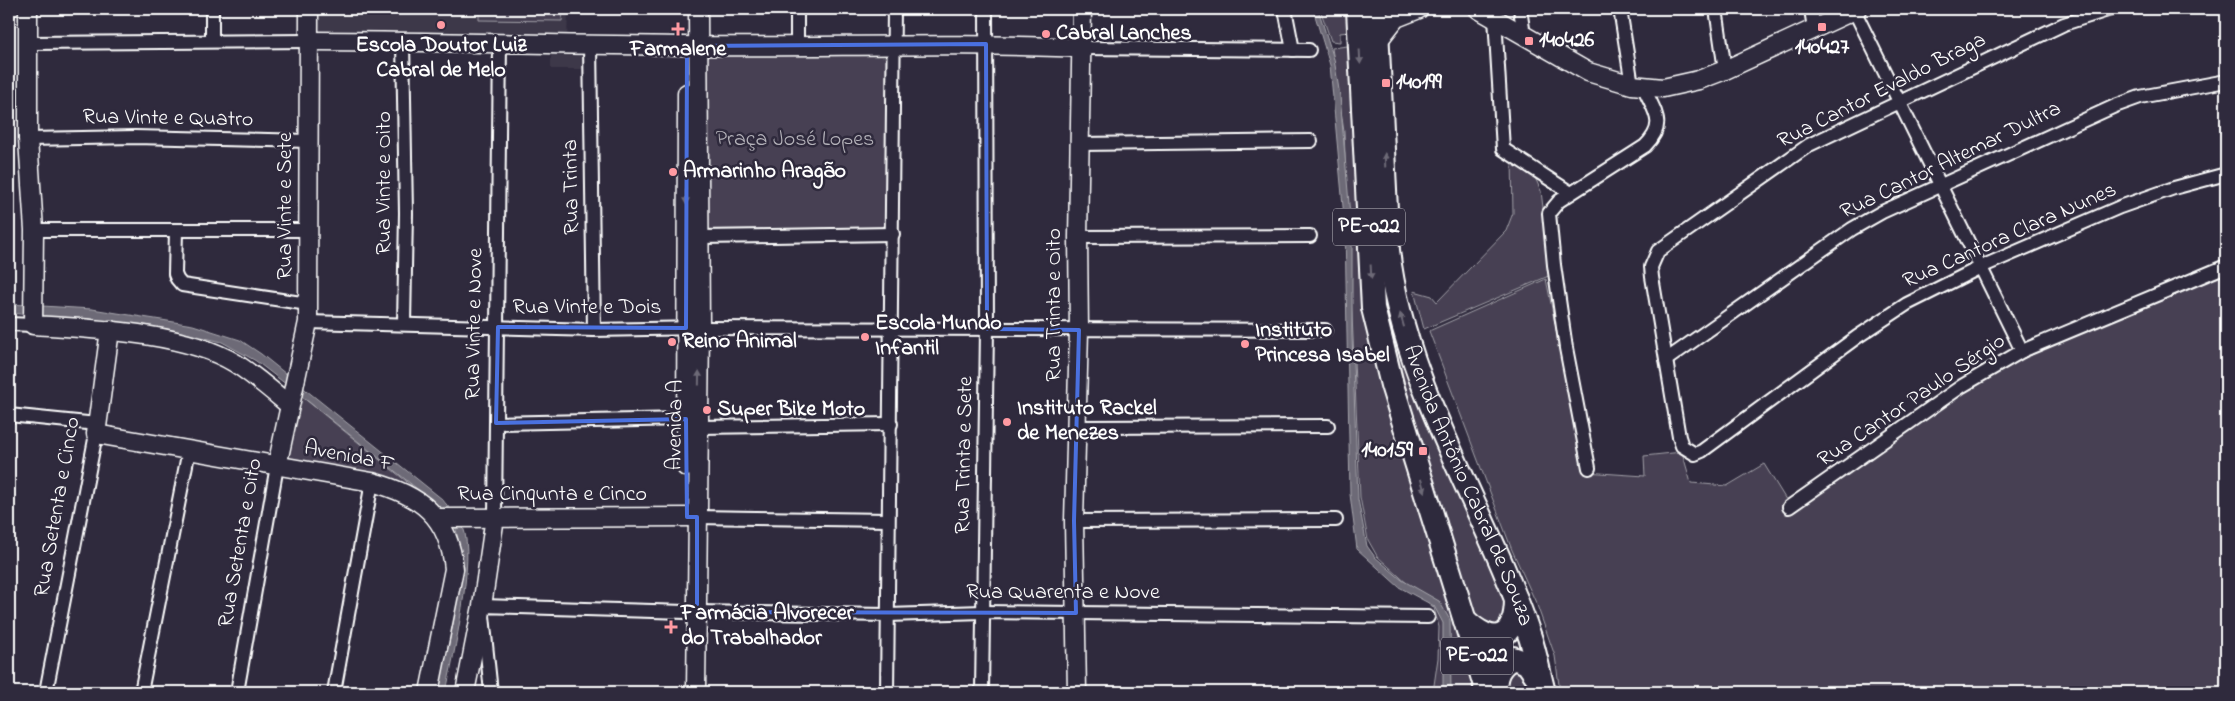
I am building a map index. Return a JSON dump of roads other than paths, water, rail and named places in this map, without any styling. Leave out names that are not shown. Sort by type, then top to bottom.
[{"type":"highway","name":"Avenida Antônio Cabral de Souza","points":[[1358,9],[1373,308],[1392,385],[1455,595],[1465,620],[1487,692]]},
{"type":"highway","name":"Avenida Antônio Cabral de Souza","points":[[1376,9],[1388,250],[1392,284],[1418,372],[1516,599],[1531,639],[1543,689]]},
{"type":"highway","points":[[1465,620],[1483,635],[1496,637],[1503,635],[1514,620],[1516,599]]},
{"type":"highway","points":[[1495,692],[1495,679],[1498,669],[1513,658],[1528,664],[1543,689]]},
{"type":"street","points":[[28,9],[28,139],[34,230],[33,323]]},
{"type":"street","points":[[212,9],[212,40]]},
{"type":"street","name":"Rua Vinte e Sete","points":[[289,403],[308,322],[308,9]]},
{"type":"street","name":"Avenida A","points":[[687,9],[692,46],[700,237],[693,328]]},
{"type":"street","name":"Avenida A","points":[[696,692],[692,612],[692,46],[698,9]]},
{"type":"street","points":[[797,9],[797,46]]},
{"type":"street","points":[[888,692],[888,520],[891,424],[894,9]]},
{"type":"street","name":"Rua Trinta e Sete","points":[[982,692],[987,330],[986,9]]},
{"type":"street","name":"Rua Trinta e Oito","points":[[1077,692],[1074,521],[1079,330],[1078,237],[1082,9]]},
{"type":"street","points":[[1285,9],[1293,50]]},
{"type":"street","points":[[1378,42],[1396,18],[1419,9]]},
{"type":"street","points":[[1478,9],[1581,69],[1638,86],[1680,86],[1725,70],[1814,30],[1855,9],[1898,101],[2022,351]]},
{"type":"street","points":[[1520,9],[1524,35]]},
{"type":"street","points":[[1589,468],[1566,348],[1549,219],[1553,207],[1645,146],[1656,136],[1658,124],[1638,86],[1620,9]]},
{"type":"street","points":[[1716,9],[1725,70]]},
{"type":"street","points":[[1811,9],[1814,30]]},
{"type":"street","name":"Rua Cantor Evaldo Braga","points":[[1666,360],[1652,277],[1653,259],[1658,251],[1809,145],[1898,101],[2064,24],[2112,9]]},
{"type":"street","points":[[1496,18],[1503,150],[1572,193]]},
{"type":"street","points":[[28,42],[212,40],[403,41],[692,46],[986,44],[1082,48],[1309,50]]},
{"type":"street","name":"Rua Vinte e Oito","points":[[403,41],[406,213],[404,324]]},
{"type":"street","name":"Rua Vinte e Nove","points":[[465,692],[482,606],[494,517],[498,327],[500,42]]},
{"type":"street","name":"Rua Trinta","points":[[590,44],[594,330]]},
{"type":"street","name":"Rua Cantor Altemar Dultra","points":[[1666,360],[1852,229],[1882,212],[2115,106],[2140,97],[2226,81]]},
{"type":"street","name":"Rua Vinte e Quatro","points":[[28,139],[135,137],[308,142]]},
{"type":"street","points":[[1080,144],[1311,141]]},
{"type":"street","name":"Rua Cantora Clara Nunes","points":[[1666,360],[1679,437],[1688,451],[1695,454],[1702,452],[1907,304],[1981,267],[2120,207],[2174,188],[2226,174]]},
{"type":"street","points":[[34,230],[309,230]]},
{"type":"street","points":[[176,230],[176,274],[177,279],[182,285],[308,304]]},
{"type":"street","points":[[700,237],[893,234]]},
{"type":"street","points":[[1078,237],[1310,236]]},
{"type":"street","name":"Rua Cantor Paulo Sérgio","points":[[1789,507],[1962,386],[2022,351],[2226,266]]},
{"type":"street","name":"Rua Vinte e Dois","points":[[308,322],[594,330],[693,328],[1325,330]]},
{"type":"street","points":[[9,324],[33,323],[110,330],[199,348],[219,355],[260,380],[289,403]]},
{"type":"street","name":"Rua Setenta e Cinco","points":[[46,692],[96,429],[110,330]]},
{"type":"street","name":"Rua Setenta e Oito","points":[[237,692],[289,403]]},
{"type":"street","name":"Avenida F","points":[[9,415],[96,429],[188,450],[372,482],[406,493],[441,518],[452,550],[454,569],[429,692]]},
{"type":"street","points":[[496,424],[891,424]]},
{"type":"street","points":[[1077,427],[1328,426]]},
{"type":"street","points":[[142,692],[188,450]]},
{"type":"street","points":[[334,692],[372,482]]},
{"type":"street","points":[[692,517],[888,520]]},
{"type":"street","name":"Rua Cinqunta e Cinco","points":[[441,518],[692,517]]},
{"type":"street","points":[[1074,521],[1336,520]]},
{"type":"street","points":[[482,606],[490,692]]},
{"type":"street","name":"Rua Quarenta e Nove","points":[[482,606],[888,615],[983,612],[1428,617]]},
{"type":"street","name":"Avenida A","points":[[685,692],[692,612]]},
{"type":"place","name":"Escola Doutor Luiz Cabral de Melo","points":[[441,25]]},
{"type":"place","name":"140427","points":[[1822,27]]},
{"type":"place","name":"Farmalene","points":[[678,29]]},
{"type":"place","name":"Cabral Lanches","points":[[1046,34]]},
{"type":"place","name":"140426","points":[[1529,41]]},
{"type":"place","name":"140199","points":[[1386,83]]},
{"type":"place","name":"Armarinho Aragão","points":[[673,172]]},
{"type":"place","name":"Escola Mundo Infantil","points":[[865,337]]},
{"type":"place","name":"Reino Animal","points":[[672,342]]},
{"type":"place","name":"Instituto Princesa Isabel","points":[[1245,344]]},
{"type":"place","name":"Super Bike Moto","points":[[707,410]]},
{"type":"place","name":"Instituto Rackel de Menezes","points":[[1007,422]]},
{"type":"place","name":"140159","points":[[1423,451]]},
{"type":"place","name":"Farmácia Alvorecer do Trabalhador","points":[[671,627]]},
{"type":"park label","name":"Praça José Lopes","points":[[795,140]]}]
